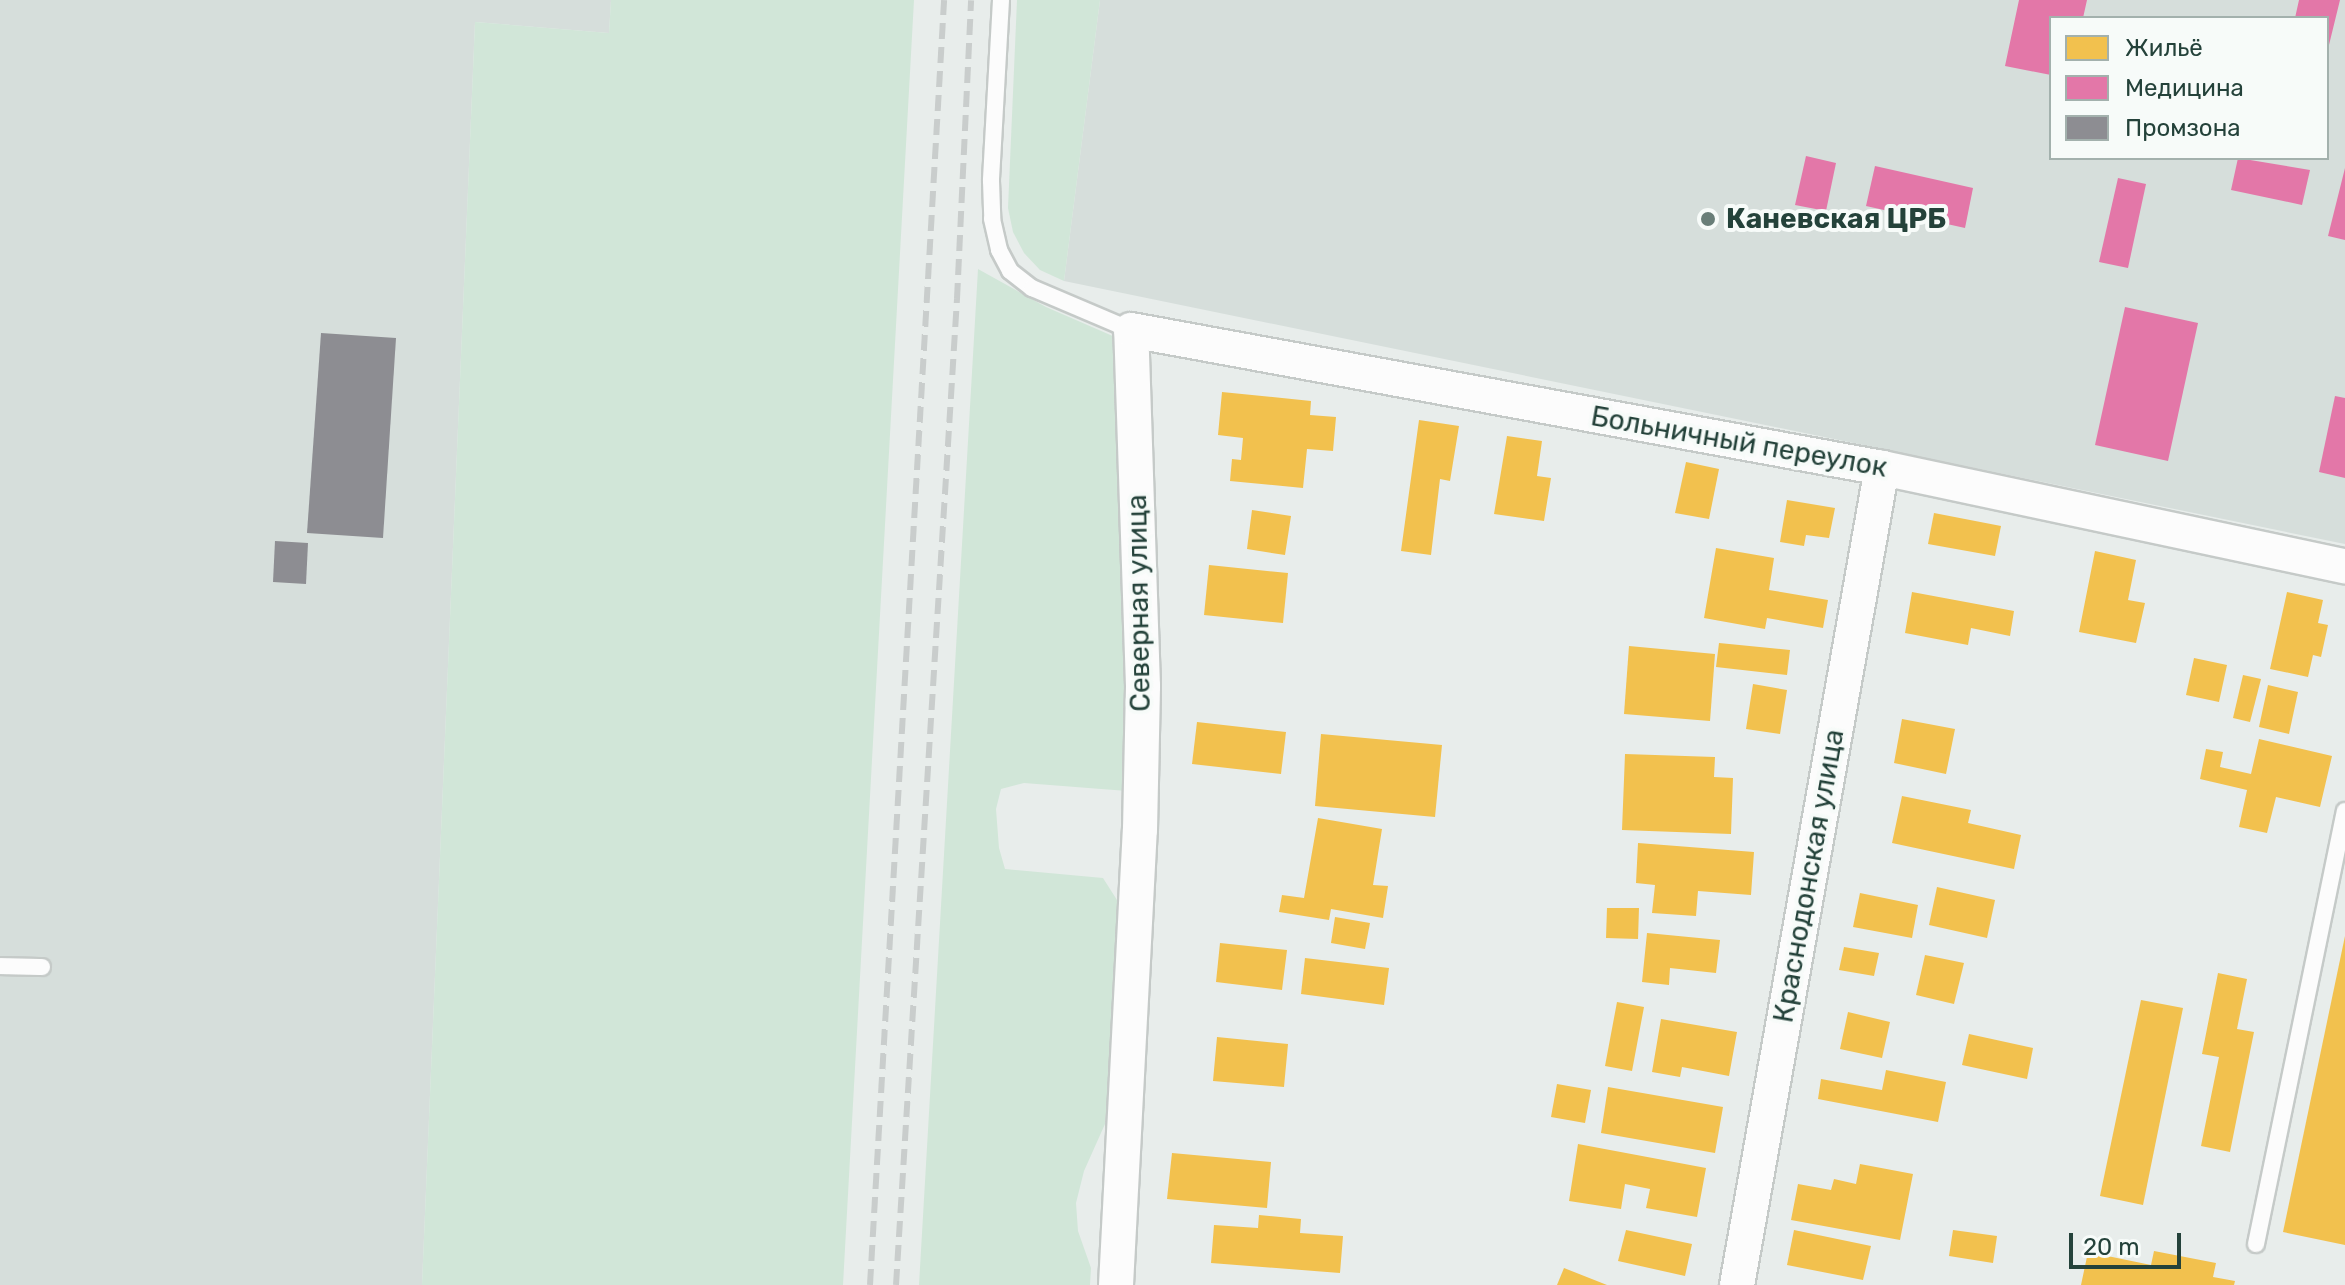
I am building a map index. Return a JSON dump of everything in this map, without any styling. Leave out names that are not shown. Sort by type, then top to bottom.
[{"type":"street","name":"Больничный переулок","points":[[1131,330],[1882,468],[2345,566]]},
{"type":"street","name":"Северная улица","points":[[1116,1285],[1140,830],[1143,700],[1131,330]]},
{"type":"street","name":"Краснодонская улица","points":[[1737,1285],[1882,468]]},
{"type":"lane","points":[[1001,0],[991,181],[992,219],[999,250],[1010,271],[1032,288],[1131,330]]},
{"type":"lane","points":[[2256,1244],[2345,811]]},
{"type":"lane","points":[[0,966],[42,967]]},
{"type":"shaded area","points":[[0,0],[611,0],[609,33],[475,22],[422,1285],[0,1285]]},
{"type":"shaded area","name":"Каневская ЦРБ","points":[[1100,0],[2345,0],[2345,544],[1064,281]]},
{"type":"green space","points":[[611,0],[914,0],[843,1285],[422,1285],[475,22],[609,33]]},
{"type":"green space","points":[[1017,0],[1100,0],[1064,281],[1040,270],[1024,253],[1013,232],[1008,208]]},
{"type":"green space","points":[[978,269],[1046,307],[1115,337],[1127,791],[1024,783],[1001,789],[996,809],[999,848],[1005,869],[1103,878],[1117,900],[1115,1018],[1105,1124],[1084,1171],[1076,1203],[1078,1231],[1091,1268],[1090,1285],[919,1285]]},
{"type":"building: Жильё","points":[[1222,392],[1311,401],[1310,415],[1336,417],[1333,451],[1307,449],[1303,488],[1230,481],[1232,459],[1241,460],[1243,438],[1218,435]]},
{"type":"building: Жильё","points":[[1419,420],[1459,426],[1450,481],[1440,479],[1431,555],[1401,551]]},
{"type":"building: Жильё","points":[[1507,436],[1542,441],[1537,476],[1551,478],[1544,521],[1494,514]]},
{"type":"building: Жильё","points":[[1686,462],[1719,469],[1709,519],[1675,513]]},
{"type":"building: Жильё","points":[[1787,500],[1835,508],[1829,538],[1806,535],[1804,546],[1780,542]]},
{"type":"building: Жильё","points":[[1252,510],[1291,516],[1285,555],[1247,549]]},
{"type":"building: Жильё","points":[[1934,513],[2001,526],[1995,556],[1928,544]]},
{"type":"building: Жильё","points":[[1716,548],[1774,558],[1769,590],[1828,600],[1823,628],[1767,618],[1765,629],[1704,618]]},
{"type":"building: Жильё","points":[[2095,551],[2136,560],[2128,600],[2145,603],[2136,643],[2079,632]]},
{"type":"building: Жильё","points":[[1209,565],[1288,573],[1283,623],[1204,615]]},
{"type":"building: Жильё","points":[[1912,592],[2014,611],[2010,636],[1971,628],[1968,645],[1905,633]]},
{"type":"building: Жильё","points":[[2287,592],[2323,600],[2318,623],[2328,625],[2321,657],[2313,655],[2308,677],[2270,669]]},
{"type":"building: Жильё","points":[[1719,643],[1790,650],[1787,675],[1716,667]]},
{"type":"building: Жильё","points":[[1629,646],[1715,654],[1710,721],[1624,714]]},
{"type":"building: Жильё","points":[[2194,658],[2227,665],[2219,702],[2186,695]]},
{"type":"building: Жильё","points":[[2243,675],[2261,679],[2250,722],[2233,718]]},
{"type":"building: Жильё","points":[[1753,684],[1787,690],[1780,734],[1746,729]]},
{"type":"building: Жильё","points":[[2268,685],[2298,692],[2289,734],[2259,727]]},
{"type":"building: Жильё","points":[[1902,719],[1955,729],[1946,774],[1894,763]]},
{"type":"building: Жильё","points":[[1197,722],[1286,732],[1281,774],[1192,764]]},
{"type":"building: Жильё","points":[[1321,734],[1442,745],[1435,817],[1315,806]]},
{"type":"building: Жильё","points":[[2259,739],[2332,756],[2320,807],[2276,797],[2267,833],[2239,827],[2247,790],[2200,779],[2206,749],[2223,752],[2220,767],[2251,774]]},
{"type":"building: Жильё","points":[[1625,754],[1715,757],[1714,777],[1733,778],[1731,834],[1622,830]]},
{"type":"building: Жильё","points":[[1902,796],[1971,810],[1968,823],[2021,835],[2014,869],[1892,843]]},
{"type":"building: Жильё","points":[[1318,818],[1382,829],[1373,885],[1388,886],[1383,918],[1331,909],[1329,920],[1279,912],[1282,895],[1304,898]]},
{"type":"building: Жильё","points":[[1638,843],[1754,852],[1751,895],[1698,891],[1696,916],[1652,913],[1655,885],[1636,883]]},
{"type":"building: Жильё","points":[[1937,887],[1995,900],[1987,938],[1929,925]]},
{"type":"building: Жильё","points":[[1860,893],[1918,905],[1912,938],[1853,927]]},
{"type":"building: Жильё","points":[[1607,908],[1639,908],[1638,939],[1606,938]]},
{"type":"building: Жильё","points":[[1335,917],[1370,923],[1365,949],[1331,943]]},
{"type":"building: Жильё","points":[[1647,933],[1720,940],[1716,973],[1670,968],[1669,985],[1642,982]]},
{"type":"building: Жильё","points":[[2345,936],[2345,1245],[2283,1232]]},
{"type":"building: Жильё","points":[[1220,943],[1287,950],[1282,990],[1216,982]]},
{"type":"building: Жильё","points":[[1844,947],[1879,953],[1874,976],[1839,970]]},
{"type":"building: Жильё","points":[[1925,955],[1964,963],[1954,1004],[1916,995]]},
{"type":"building: Жильё","points":[[1305,958],[1389,968],[1384,1005],[1301,994]]},
{"type":"building: Жильё","points":[[2218,973],[2247,979],[2237,1029],[2254,1032],[2230,1152],[2201,1146],[2219,1057],[2202,1054]]},
{"type":"building: Жильё","points":[[2141,1000],[2183,1008],[2143,1205],[2100,1196]]},
{"type":"building: Жильё","points":[[1617,1002],[1644,1007],[1632,1071],[1605,1066]]},
{"type":"building: Жильё","points":[[1848,1012],[1890,1022],[1882,1058],[1840,1049]]},
{"type":"building: Жильё","points":[[1661,1019],[1737,1032],[1729,1076],[1682,1067],[1680,1077],[1652,1072]]},
{"type":"building: Жильё","points":[[1969,1034],[2033,1048],[2027,1079],[1962,1065]]},
{"type":"building: Жильё","points":[[1217,1037],[1288,1044],[1284,1087],[1213,1081]]},
{"type":"building: Жильё","points":[[1886,1070],[1946,1082],[1938,1122],[1818,1099],[1821,1079],[1882,1090]]},
{"type":"building: Жильё","points":[[1557,1084],[1591,1090],[1585,1123],[1551,1117]]},
{"type":"building: Жильё","points":[[1608,1087],[1723,1107],[1715,1153],[1601,1133]]},
{"type":"building: Жильё","points":[[1578,1144],[1706,1168],[1697,1217],[1646,1208],[1650,1189],[1625,1184],[1621,1209],[1569,1201]]},
{"type":"building: Жильё","points":[[1172,1153],[1271,1162],[1267,1208],[1167,1199]]},
{"type":"building: Жильё","points":[[1860,1164],[1913,1174],[1900,1240],[1791,1220],[1798,1184],[1831,1190],[1834,1179],[1856,1184]]},
{"type":"building: Жильё","points":[[1259,1215],[1301,1219],[1300,1233],[1343,1236],[1340,1273],[1211,1263],[1214,1225],[1258,1228]]},
{"type":"building: Жильё","points":[[1626,1230],[1692,1244],[1685,1276],[1618,1261]]},
{"type":"building: Жильё","points":[[1794,1230],[1871,1246],[1863,1280],[1787,1265]]},
{"type":"building: Жильё","points":[[1953,1230],[1997,1236],[1993,1263],[1949,1256]]},
{"type":"building: Жильё","points":[[2154,1251],[2216,1263],[2213,1277],[2235,1281],[2234,1285],[2081,1285],[2088,1252],[2151,1265]]},
{"type":"building: Жильё","points":[[1564,1268],[1607,1285],[1557,1285]]},
{"type":"building: Медицина","points":[[2019,0],[2087,0],[2083,16],[2049,16],[2049,75],[2005,66]]},
{"type":"building: Медицина","points":[[2299,0],[2340,0],[2329,45],[2329,16],[2295,16]]},
{"type":"building: Медицина","points":[[1806,156],[1836,163],[1826,211],[1795,205]]},
{"type":"building: Медицина","points":[[2238,160],[2310,170],[2302,205],[2231,190]]},
{"type":"building: Медицина","points":[[1875,166],[1973,188],[1965,228],[1866,206]]},
{"type":"building: Медицина","points":[[2345,168],[2345,240],[2328,236]]},
{"type":"building: Медицина","points":[[2118,178],[2146,184],[2128,268],[2099,262]]},
{"type":"building: Медицина","points":[[2125,307],[2198,323],[2168,461],[2095,445]]},
{"type":"building: Медицина","points":[[2335,396],[2345,398],[2345,478],[2319,472]]},
{"type":"building: Промзона","points":[[321,333],[396,338],[383,538],[307,533]]},
{"type":"building: Промзона","points":[[275,541],[308,543],[306,584],[273,582]]},
{"type":"railway","points":[[870,1285],[944,0]]},
{"type":"railway","points":[[896,1285],[957,299],[971,0]]},
{"type":"place","name":"Каневская ЦРБ","points":[[1708,219]]}]
